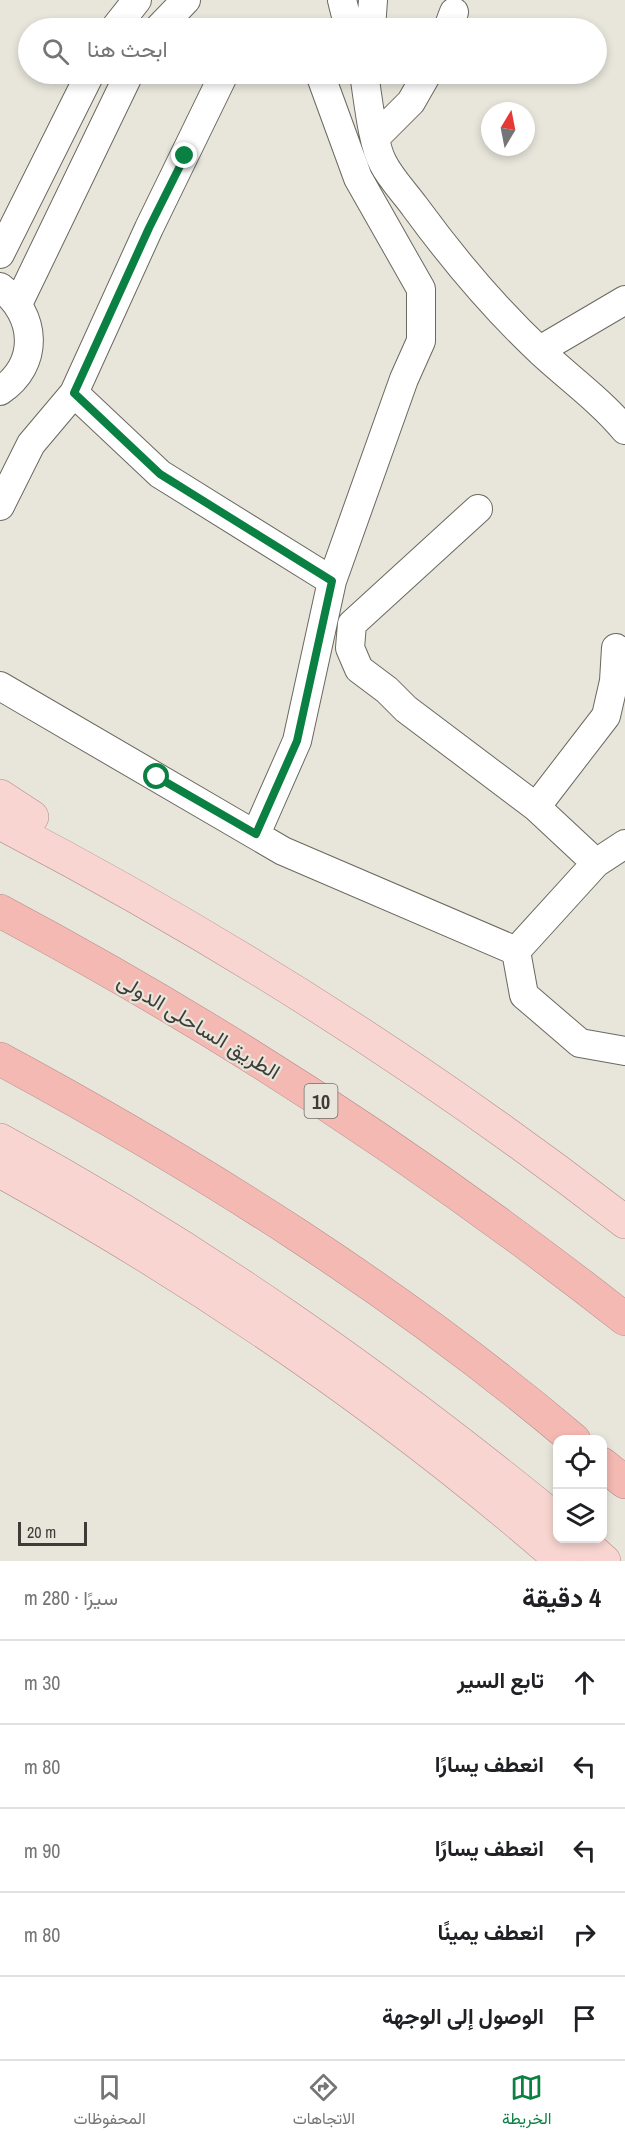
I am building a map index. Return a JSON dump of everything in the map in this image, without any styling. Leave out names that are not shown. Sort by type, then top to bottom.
[{"type":"highway","name":"الطريق الساحلى الدولى","points":[[0,910],[134,986],[317,1098],[485,1213],[625,1319]]},
{"type":"highway","points":[[0,1059],[98,1112],[284,1226],[378,1290],[471,1358],[568,1435]]},
{"type":"highway","points":[[607,1467],[625,1482]]},
{"type":"main road","points":[[0,798],[137,874],[342,997],[442,1063],[625,1196]]},
{"type":"main road","points":[[0,824],[147,904],[331,1014],[498,1128],[625,1222]]},
{"type":"main road","points":[[0,1140],[99,1196],[265,1300],[365,1386],[470,1484],[562,1561]]},
{"type":"main road","points":[[0,1171],[365,1386],[487,1463],[553,1517]]},
{"type":"main road","points":[[583,1543],[604,1561]]},
{"type":"street","points":[[123,18],[137,0]]},
{"type":"street","points":[[169,18],[186,0]]},
{"type":"street","points":[[342,0],[346,18]]},
{"type":"street","points":[[372,18],[373,0]]},
{"type":"street","points":[[0,254],[85,84]]},
{"type":"street","points":[[0,391],[8,386],[18,374],[29,347],[29,332],[25,317],[9,296],[124,84]]},
{"type":"street","points":[[0,506],[31,444],[74,393],[149,228],[219,84]]},
{"type":"street","points":[[256,834],[297,741],[332,581],[404,379],[421,341],[421,289],[358,178],[324,84]]},
{"type":"street","points":[[366,84],[375,138],[382,162],[456,261],[540,350],[614,416],[625,430]]},
{"type":"street","points":[[375,138],[411,102],[421,84]]},
{"type":"street","points":[[540,350],[625,300]]},
{"type":"street","points":[[74,393],[160,474],[332,581]]},
{"type":"street","points":[[478,509],[352,624],[350,648],[359,669],[387,690],[406,709],[536,807],[596,863]]},
{"type":"street","points":[[536,807],[606,716],[614,681],[616,648]]},
{"type":"street","points":[[0,686],[283,851],[516,951]]},
{"type":"street","points":[[516,951],[596,863],[625,844]]},
{"type":"street","points":[[516,951],[524,995],[580,1043],[625,1051]]},
{"type":"route","points":[[157,777],[256,834],[297,741],[332,581],[160,474],[74,393],[149,228],[185,156]]}]
